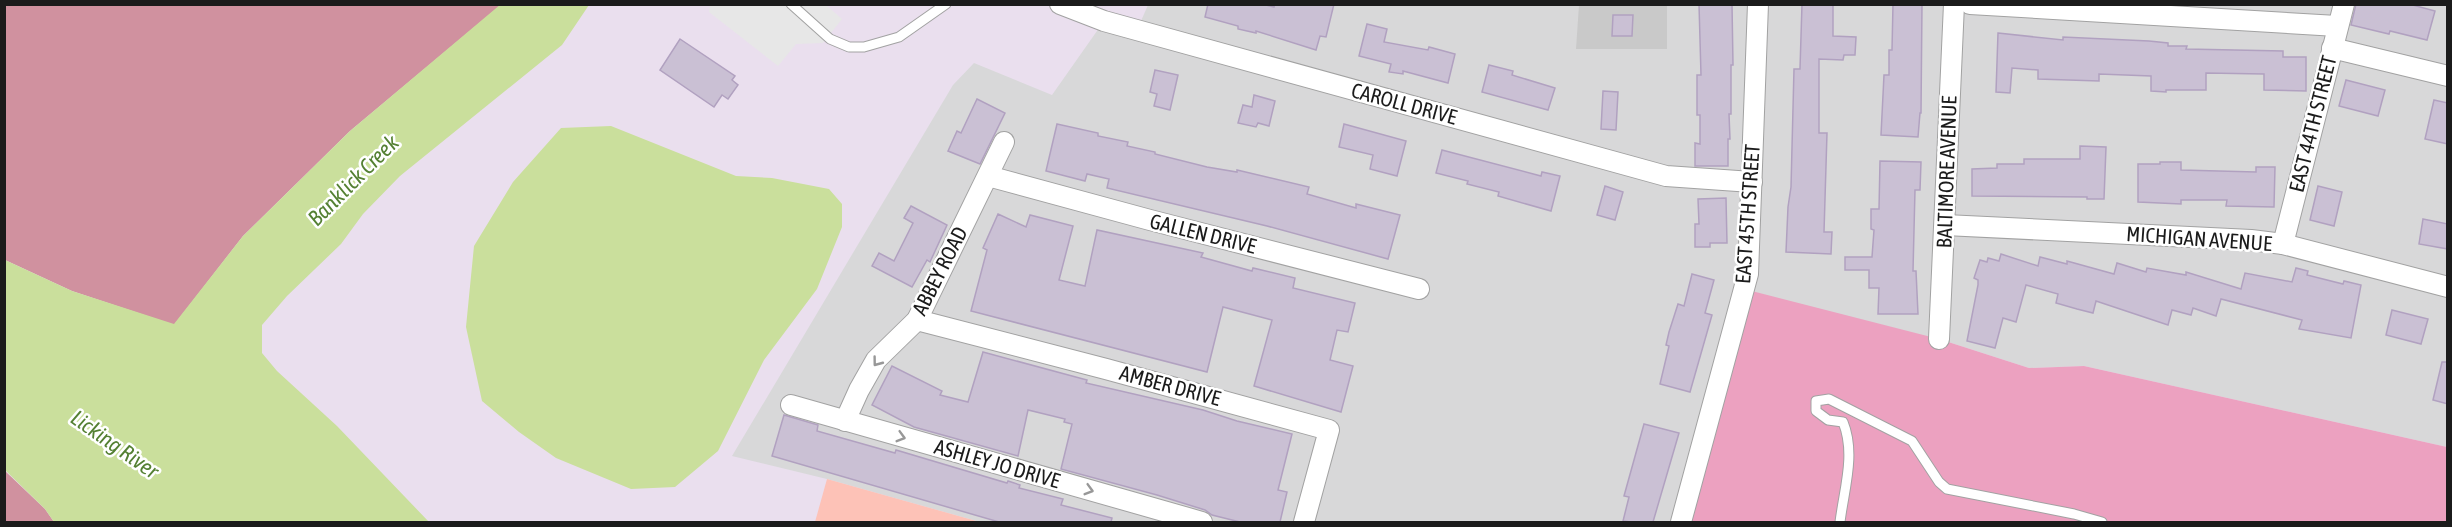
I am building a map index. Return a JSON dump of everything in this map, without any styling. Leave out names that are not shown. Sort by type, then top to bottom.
[{"type":"street","name":"CAROLL DRIVE","points":[[1060,4],[1115,24],[1666,176],[1752,182]]},
{"type":"street","name":"EAST 45TH STREET","points":[[1681,522],[1748,274],[1758,4]]},
{"type":"street","name":"BALTIMORE AVENUE","points":[[1939,339],[1954,4]]},
{"type":"street","points":[[1970,4],[2337,26]]},
{"type":"street","name":"EAST 44TH STREET","points":[[2283,244],[2344,4]]},
{"type":"street","points":[[2332,48],[2448,76]]},
{"type":"street","name":"ABBEY ROAD","points":[[845,421],[876,360],[917,320],[1004,142]]},
{"type":"street","name":"GALLEN DRIVE","points":[[988,176],[1419,289]]},
{"type":"street","name":"MICHIGAN AVENUE","points":[[1945,225],[2251,240],[2283,244],[2448,287]]},
{"type":"street","name":"AMBER DRIVE","points":[[917,320],[1329,430],[1304,522]]},
{"type":"street","name":"ASHLEY JO DRIVE","points":[[791,405],[1202,522]]},
{"type":"lane","points":[[791,4],[830,39],[849,47],[864,47],[899,37],[946,4]]},
{"type":"lane","points":[[1840,522],[1850,451],[1848,435],[1843,422],[1828,420],[1816,411],[1816,401],[1829,399],[1912,441],[1939,482],[1947,489],[2074,514],[2102,522]]},
{"type":"shaded area","points":[[5,5],[501,5],[350,131],[243,236],[174,325],[72,291],[5,260]]},
{"type":"shaded area","points":[[710,5],[826,5],[842,19],[823,43],[796,44],[778,66],[709,12]]},
{"type":"shaded area","points":[[1148,5],[2447,5],[2447,447],[2084,366],[2029,368],[1939,339],[1681,522],[980,522],[827,479],[732,456],[953,85],[974,63],[1052,95],[1104,21],[1137,30]]},
{"type":"shaded area","points":[[1579,5],[1667,5],[1667,49],[1576,49]]},
{"type":"shaded area","points":[[1744,289],[1939,339],[2029,368],[2084,366],[2447,447],[2447,522],[1681,522]]},
{"type":"shaded area","points":[[4,470],[45,509],[54,522],[5,522]]},
{"type":"shaded area","points":[[827,479],[980,522],[815,522]]},
{"type":"water","points":[[501,4],[589,5],[562,45],[400,176],[363,214],[341,244],[287,296],[262,325],[262,353],[277,371],[337,426],[429,522],[54,522],[45,509],[5,470],[5,260],[72,291],[174,324],[243,236],[350,131]]},
{"type":"water","points":[[611,126],[736,176],[772,178],[829,189],[842,204],[842,227],[817,289],[764,360],[718,451],[675,487],[631,489],[556,458],[519,432],[482,401],[466,327],[474,246],[513,182],[561,128]]},
{"type":"building","points":[[1208,4],[1262,4],[1274,7],[1275,4],[1334,4],[1326,37],[1320,36],[1316,50],[1256,31],[1256,33],[1238,29],[1238,26],[1205,17]]},
{"type":"building","points":[[1699,4],[1732,4],[1733,65],[1731,65],[1728,166],[1695,166],[1695,143],[1700,144],[1700,115],[1697,115],[1697,75],[1701,75]]},
{"type":"building","points":[[1802,4],[1833,4],[1833,36],[1856,37],[1855,55],[1844,55],[1843,60],[1819,59],[1819,133],[1827,133],[1824,232],[1832,232],[1831,254],[1786,252],[1791,187],[1794,69],[1800,69]]},
{"type":"building","points":[[1893,4],[1922,4],[1921,113],[1918,137],[1881,135],[1884,75],[1889,75],[1889,50],[1892,50]]},
{"type":"building","points":[[2356,4],[2409,4],[2435,11],[2427,40],[2351,25]]},
{"type":"building","points":[[1613,15],[1633,15],[1632,36],[1612,36]]},
{"type":"building","points":[[1367,24],[1387,29],[1384,42],[1428,50],[1429,47],[1455,54],[1448,83],[1403,71],[1403,74],[1389,72],[1391,64],[1359,56]]},
{"type":"building","points":[[1998,33],[2063,40],[2063,37],[2149,41],[2168,43],[2168,46],[2187,46],[2186,49],[2283,51],[2283,57],[2306,57],[2306,91],[2264,90],[2264,74],[2206,73],[2206,90],[2166,90],[2166,92],[2151,91],[2151,76],[2099,74],[2099,81],[2038,79],[2038,70],[2012,68],[2010,93],[1996,92]]},
{"type":"building","points":[[680,39],[735,76],[732,80],[738,85],[728,99],[722,95],[714,107],[660,70]]},
{"type":"building","points":[[1489,65],[1513,71],[1512,75],[1555,88],[1548,110],[1482,92]]},
{"type":"building","points":[[1155,70],[1178,75],[1170,110],[1154,106],[1157,94],[1150,92]]},
{"type":"building","points":[[2346,80],[2385,90],[2378,116],[2339,106]]},
{"type":"building","points":[[1603,91],[1618,92],[1616,130],[1601,129]]},
{"type":"building","points":[[1254,95],[1275,101],[1269,126],[1258,123],[1256,127],[1238,123],[1243,105],[1252,107]]},
{"type":"building","points":[[977,99],[1005,113],[980,164],[948,151],[957,131],[961,133]]},
{"type":"building","points":[[2434,100],[2448,103],[2448,144],[2425,139]]},
{"type":"building","points":[[1057,124],[1098,133],[1098,136],[1128,142],[1127,146],[1207,167],[1237,172],[1237,170],[1309,187],[1307,194],[1356,208],[1356,204],[1400,215],[1388,259],[1267,226],[1107,188],[1109,179],[1087,174],[1085,181],[1046,171]]},
{"type":"building","points":[[1344,124],[1406,141],[1397,176],[1370,169],[1373,155],[1339,147]]},
{"type":"building","points":[[2080,146],[2106,147],[2104,199],[1972,196],[1972,169],[1997,168],[1997,164],[2024,164],[2024,159],[2080,159]]},
{"type":"building","points":[[1442,150],[1541,176],[1542,172],[1560,176],[1551,211],[1498,196],[1499,192],[1467,184],[1468,181],[1436,173]]},
{"type":"building","points":[[1880,161],[1921,162],[1920,190],[1915,190],[1913,271],[1916,271],[1918,314],[1878,314],[1879,288],[1869,288],[1869,270],[1845,270],[1845,257],[1872,257],[1874,230],[1871,229],[1871,209],[1879,209]]},
{"type":"building","points":[[2160,162],[2181,162],[2181,170],[2256,172],[2256,167],[2275,167],[2274,207],[2226,206],[2227,200],[2181,200],[2181,204],[2138,202],[2138,164],[2160,164]]},
{"type":"building","points":[[1605,186],[1623,192],[1615,220],[1597,215]]},
{"type":"building","points":[[2318,186],[2342,192],[2334,226],[2310,220]]},
{"type":"building","points":[[1726,198],[1727,243],[1710,243],[1710,247],[1695,247],[1695,224],[1699,224],[1698,199]]},
{"type":"building","points":[[911,206],[947,225],[930,262],[927,260],[912,287],[872,266],[879,253],[894,261],[913,223],[904,218]]},
{"type":"building","points":[[998,214],[1026,227],[1030,215],[1073,226],[1059,280],[1085,286],[1097,230],[1203,253],[1201,257],[1252,271],[1253,268],[1295,278],[1293,288],[1355,303],[1348,332],[1337,330],[1330,360],[1353,366],[1341,412],[1254,386],[1272,320],[1223,307],[1207,372],[971,311],[987,250],[983,248]]},
{"type":"building","points":[[2423,219],[2448,224],[2448,249],[2419,244]]},
{"type":"building","points":[[2001,254],[2038,266],[2040,257],[2067,264],[2067,261],[2114,274],[2117,263],[2146,272],[2147,268],[2186,275],[2186,272],[2241,289],[2245,273],[2292,282],[2296,268],[2308,271],[2307,275],[2343,284],[2344,281],[2361,285],[2351,338],[2299,329],[2302,320],[2221,299],[2216,316],[2193,308],[2191,315],[2172,310],[2168,325],[2096,301],[2093,313],[2077,309],[2056,303],[2058,294],[2026,285],[2016,322],[2003,318],[1995,348],[1967,341],[1978,285],[1978,280],[1974,278],[1980,260],[1987,262],[1988,258],[1999,261]]},
{"type":"building","points":[[1692,274],[1714,280],[1705,313],[1712,315],[1690,392],[1660,384],[1669,346],[1666,345],[1669,332],[1678,304],[1684,306]]},
{"type":"building","points":[[2392,310],[2428,319],[2421,344],[2386,335]]},
{"type":"building","points":[[983,352],[1087,380],[1086,383],[1203,410],[1292,434],[1278,490],[1287,492],[1280,522],[1240,522],[1212,515],[1205,510],[1157,495],[1061,469],[1072,424],[1064,422],[1065,419],[1028,410],[1018,456],[914,427],[872,405],[892,366],[942,391],[940,395],[968,402]]},
{"type":"building","points":[[2442,362],[2448,362],[2448,404],[2433,400]]},
{"type":"building","points":[[784,415],[818,425],[817,431],[895,453],[896,450],[1007,483],[1008,481],[1020,485],[1019,488],[1063,499],[1061,505],[1112,518],[1111,522],[999,522],[772,456]]},
{"type":"building","points":[[1644,424],[1679,433],[1653,522],[1623,521],[1629,497],[1624,496]]},
{"type":"water label","name":"Banklick Creek","points":[[353,180]]},
{"type":"water label","name":"Licking River","points":[[115,444]]}]
